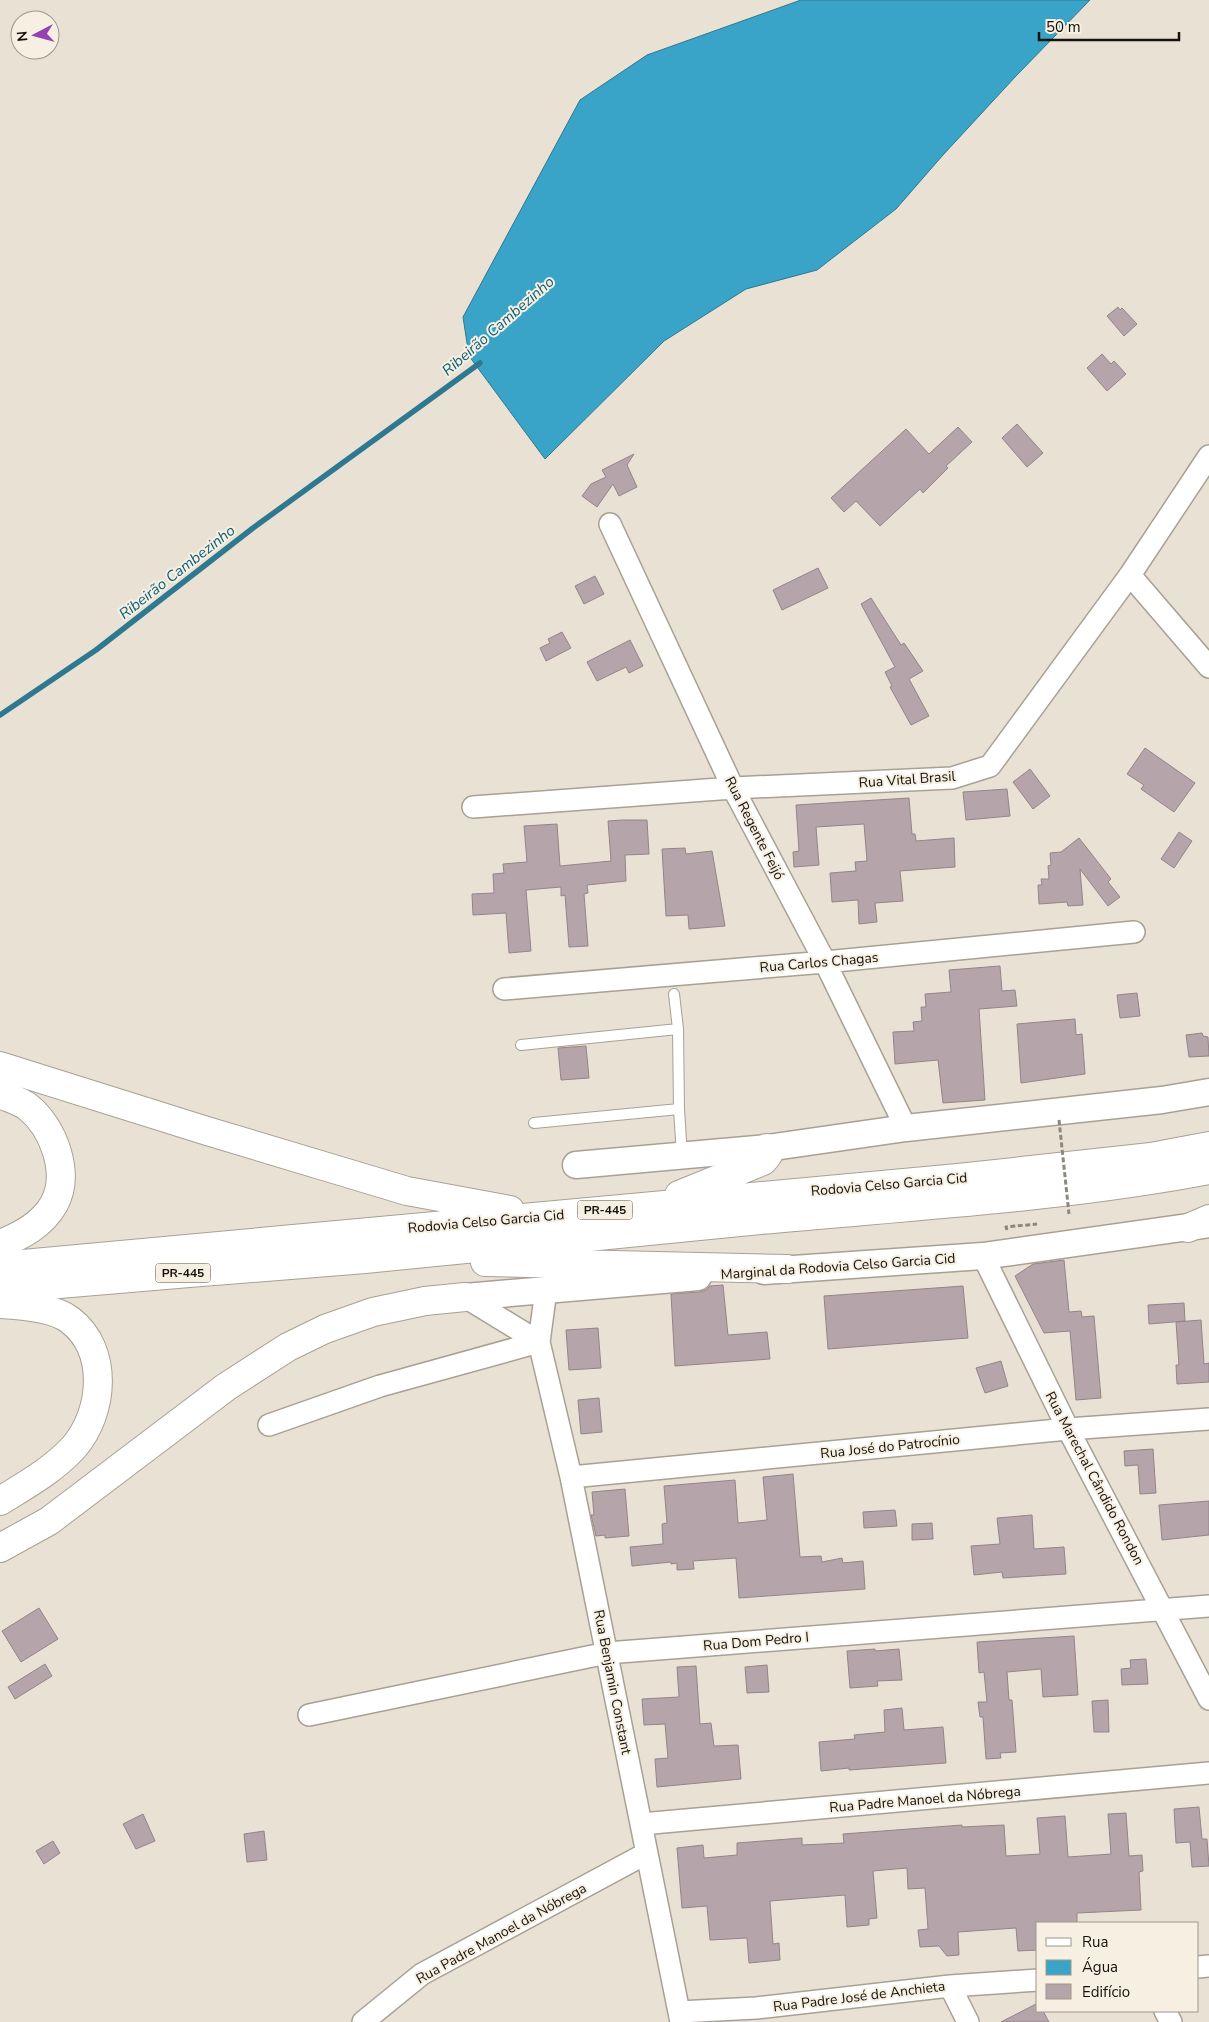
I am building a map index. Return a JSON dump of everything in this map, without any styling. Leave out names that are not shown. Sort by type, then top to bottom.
[{"type":"highway","points":[[0,1066],[207,1132],[407,1192],[546,1216]]},
{"type":"highway","points":[[0,1094],[27,1106],[43,1123],[53,1138],[59,1158],[60,1181],[55,1203],[43,1218],[23,1235],[0,1244]]},
{"type":"highway","name":"Rodovia Celso Garcia Cid","points":[[0,1266],[958,1178],[1152,1157],[1209,1146]]},
{"type":"highway","points":[[652,1206],[763,1161],[768,1155],[768,1148]]},
{"type":"highway","name":"Rodovia Celso Garcia Cid","points":[[0,1289],[366,1259],[1048,1194],[1209,1170]]},
{"type":"highway","points":[[366,1259],[787,1269]]},
{"type":"highway","points":[[0,1548],[48,1521],[156,1442],[226,1387],[288,1347],[325,1329],[373,1312],[425,1302],[465,1297]]},
{"type":"highway","points":[[0,1304],[45,1309],[69,1319],[83,1332],[92,1347],[99,1366],[97,1394],[90,1421],[74,1446],[37,1479],[0,1501]]},
{"type":"street","name":"Rua Vital Brasil","points":[[473,807],[733,788],[952,778],[990,766],[1130,574],[1209,456]]},
{"type":"street","name":"Rua Regente Feijó","points":[[610,524],[733,788],[825,962],[906,1128]]},
{"type":"street","points":[[1130,574],[1209,668]]},
{"type":"street","name":"Rua Carlos Chagas","points":[[504,989],[825,962],[1134,932]]},
{"type":"street","points":[[576,1165],[768,1148],[906,1128],[1162,1100],[1209,1092]]},
{"type":"street","name":"Marginal da Rodovia Celso Garcia Cid","points":[[465,1297],[787,1269],[983,1256],[1202,1223]]},
{"type":"street","name":"Rua Marechal Cândido Rondon","points":[[983,1256],[1068,1429],[1209,1699]]},
{"type":"street","name":"Rua Benjamin Constant","points":[[546,1290],[539,1342],[571,1477],[680,2017]]},
{"type":"street","points":[[465,1297],[539,1342]]},
{"type":"street","points":[[268,1426],[380,1386],[539,1342]]},
{"type":"street","name":"Rua José do Patrocínio","points":[[571,1477],[1068,1429],[1209,1419]]},
{"type":"street","name":"Rua Dom Pedro I","points":[[309,1715],[607,1654],[1209,1606]]},
{"type":"street","name":"Rua Padre Manoel da Nóbrega","points":[[641,1824],[1209,1773]]},
{"type":"street","name":"Rua Padre Manoel da Nóbrega","points":[[363,2022],[422,1974],[647,1852]]},
{"type":"street","name":"Rua Padre José de Anchieta","points":[[680,2017],[759,2015],[950,1986],[1036,1980]]},
{"type":"street","points":[[950,1986],[968,2022]]},
{"type":"lane","points":[[674,994],[678,1029],[679,1109],[682,1156]]},
{"type":"lane","points":[[521,1045],[678,1029]]},
{"type":"lane","points":[[534,1123],[679,1109]]},
{"type":"path","points":[[1059,1120],[1069,1214]]},
{"type":"water","points":[[801,0],[1090,0],[1016,76],[896,209],[817,270],[746,289],[664,341],[545,459],[469,356],[463,317],[580,100],[647,55]]},
{"type":"building","points":[[1118,307],[1120,310],[1122,308],[1137,324],[1124,336],[1107,316]]},
{"type":"building","points":[[1102,354],[1111,364],[1114,361],[1126,374],[1107,391],[1087,368]]},
{"type":"building","points":[[1017,424],[1043,453],[1027,467],[1002,438]]},
{"type":"building","points":[[958,427],[972,442],[946,466],[948,468],[923,493],[920,489],[880,526],[856,501],[844,512],[831,498],[906,429],[929,454]]},
{"type":"building","points":[[634,454],[627,465],[637,487],[619,496],[613,484],[597,507],[582,496],[591,484],[606,477],[602,470]]},
{"type":"building","points":[[818,568],[828,588],[782,610],[773,590]]},
{"type":"building","points":[[595,576],[604,594],[584,604],[575,586]]},
{"type":"building","points":[[871,598],[901,645],[904,643],[923,671],[909,679],[929,716],[911,725],[890,687],[892,686],[885,672],[895,667],[861,604]]},
{"type":"building","points":[[562,632],[571,648],[546,661],[540,648],[550,643],[548,639]]},
{"type":"building","points":[[630,640],[643,666],[629,673],[626,667],[597,681],[587,662]]},
{"type":"building","points":[[1145,748],[1195,783],[1174,812],[1141,789],[1144,785],[1127,774]]},
{"type":"building","points":[[1030,769],[1050,796],[1033,809],[1013,782]]},
{"type":"building","points":[[1007,789],[1010,816],[966,820],[963,792]]},
{"type":"building","points":[[909,798],[912,834],[915,834],[916,841],[954,838],[955,867],[900,871],[903,901],[875,903],[877,922],[859,924],[858,900],[832,902],[830,873],[856,871],[855,862],[867,861],[864,824],[816,827],[819,865],[794,867],[793,852],[799,851],[796,805]]},
{"type":"building","points":[[647,820],[649,854],[625,855],[626,881],[587,885],[588,893],[584,894],[588,946],[569,947],[565,895],[561,896],[561,887],[526,890],[531,951],[509,953],[506,913],[473,915],[472,894],[494,893],[493,874],[504,873],[503,864],[527,862],[524,826],[557,824],[560,866],[611,861],[608,821]]},
{"type":"building","points":[[1179,832],[1192,841],[1174,868],[1161,859]]},
{"type":"building","points":[[1079,838],[1111,879],[1108,882],[1120,897],[1108,906],[1080,869],[1083,905],[1068,906],[1067,902],[1039,904],[1038,885],[1042,885],[1041,879],[1049,879],[1050,853],[1061,852]]},
{"type":"building","points":[[685,848],[686,854],[712,851],[725,926],[689,929],[688,915],[666,916],[662,849]]},
{"type":"building","points":[[1000,966],[1002,991],[1015,990],[1017,1006],[979,1009],[985,1100],[943,1103],[938,1060],[895,1064],[893,1032],[914,1031],[913,1022],[922,1021],[921,1007],[926,1007],[925,994],[951,992],[949,970]]},
{"type":"building","points":[[1137,993],[1140,1016],[1120,1018],[1117,995]]},
{"type":"building","points":[[1075,1019],[1076,1035],[1082,1034],[1085,1074],[1021,1083],[1017,1024]]},
{"type":"building","points":[[1202,1033],[1203,1036],[1208,1037],[1209,1056],[1189,1057],[1186,1035]]},
{"type":"building","points":[[586,1046],[589,1078],[561,1080],[558,1048]]},
{"type":"building","points":[[1064,1260],[1069,1312],[1081,1311],[1082,1317],[1094,1316],[1101,1398],[1076,1400],[1070,1331],[1044,1333],[1015,1276],[1033,1264]]},
{"type":"building","points":[[723,1285],[728,1335],[767,1332],[770,1359],[675,1366],[671,1294],[699,1292],[706,1290],[710,1286]]},
{"type":"building","points":[[963,1286],[968,1338],[828,1349],[824,1296]]},
{"type":"building","points":[[1184,1303],[1185,1321],[1149,1324],[1148,1305]]},
{"type":"building","points":[[1201,1320],[1204,1364],[1209,1363],[1209,1382],[1177,1384],[1176,1365],[1179,1365],[1176,1322]]},
{"type":"building","points":[[598,1328],[601,1368],[569,1370],[566,1330]]},
{"type":"building","points":[[1001,1361],[1008,1386],[985,1393],[976,1368]]},
{"type":"building","points":[[599,1398],[602,1432],[581,1434],[578,1400]]},
{"type":"building","points":[[1153,1449],[1156,1493],[1140,1494],[1138,1465],[1125,1466],[1124,1451]]},
{"type":"building","points":[[793,1474],[800,1557],[821,1556],[822,1562],[842,1558],[843,1563],[863,1561],[865,1589],[739,1598],[736,1558],[693,1561],[694,1569],[677,1570],[677,1563],[671,1564],[671,1562],[632,1566],[630,1547],[663,1544],[662,1524],[667,1523],[664,1486],[735,1480],[738,1523],[767,1520],[763,1477]]},
{"type":"building","points":[[625,1489],[629,1536],[605,1538],[605,1535],[596,1536],[591,1515],[594,1515],[592,1492]]},
{"type":"building","points":[[1209,1501],[1209,1535],[1162,1540],[1159,1505]]},
{"type":"building","points":[[895,1510],[897,1526],[864,1528],[863,1512]]},
{"type":"building","points":[[1032,1515],[1034,1549],[1064,1547],[1066,1574],[1003,1578],[1002,1572],[974,1575],[971,1546],[1000,1544],[997,1518]]},
{"type":"building","points":[[932,1523],[933,1539],[912,1540],[912,1524]]},
{"type":"building","points":[[39,1608],[58,1639],[21,1662],[2,1631]]},
{"type":"building","points":[[1074,1636],[1078,1695],[1043,1697],[1041,1669],[1007,1672],[1009,1700],[1012,1700],[1016,1752],[1000,1753],[1001,1758],[986,1759],[983,1717],[980,1717],[978,1702],[987,1702],[984,1672],[979,1673],[977,1642]]},
{"type":"building","points":[[875,1649],[875,1651],[899,1649],[902,1680],[877,1681],[878,1686],[850,1688],[847,1651]]},
{"type":"building","points":[[1146,1659],[1148,1684],[1122,1685],[1121,1669],[1131,1668],[1130,1660]]},
{"type":"building","points":[[45,1664],[52,1676],[15,1699],[8,1687]]},
{"type":"building","points":[[767,1665],[769,1692],[747,1693],[745,1667]]},
{"type":"building","points":[[696,1666],[700,1724],[711,1723],[714,1746],[738,1745],[741,1779],[657,1787],[655,1759],[668,1758],[665,1724],[644,1725],[642,1699],[679,1697],[677,1667]]},
{"type":"building","points":[[1108,1700],[1109,1732],[1094,1732],[1092,1701]]},
{"type":"building","points":[[902,1708],[904,1730],[943,1727],[946,1763],[821,1771],[819,1742],[855,1739],[854,1735],[885,1732],[884,1710]]},
{"type":"building","points":[[1199,1807],[1202,1839],[1207,1839],[1209,1866],[1192,1867],[1190,1842],[1176,1843],[1174,1809]]},
{"type":"building","points":[[1126,1813],[1129,1856],[1142,1855],[1143,1871],[1139,1872],[1141,1910],[1077,1913],[1077,1922],[1036,1922],[1036,1950],[1018,1951],[1016,1928],[958,1932],[959,1955],[947,1956],[939,1946],[920,1947],[918,1930],[928,1929],[925,1888],[908,1889],[907,1868],[873,1871],[877,1918],[869,1919],[869,1925],[847,1927],[845,1895],[770,1901],[773,1944],[779,1943],[780,1960],[749,1963],[747,1938],[710,1940],[707,1906],[682,1908],[677,1848],[703,1845],[704,1858],[737,1855],[737,1843],[802,1838],[802,1845],[844,1843],[843,1834],[962,1825],[962,1827],[1004,1825],[1006,1856],[1040,1854],[1037,1818],[1065,1816],[1068,1857],[1111,1854],[1108,1814]]},
{"type":"building","points":[[143,1814],[155,1841],[136,1849],[123,1824]]},
{"type":"building","points":[[264,1831],[267,1860],[247,1862],[244,1834]]},
{"type":"building","points":[[53,1841],[60,1853],[44,1864],[36,1851]]},
{"type":"building","points":[[1036,2004],[1036,2012],[1044,2012],[1049,2022],[1001,2022]]},
{"type":"waterway","name":"Ribeirão Cambezinho","points":[[0,715],[96,650],[253,528],[480,363]]}]
